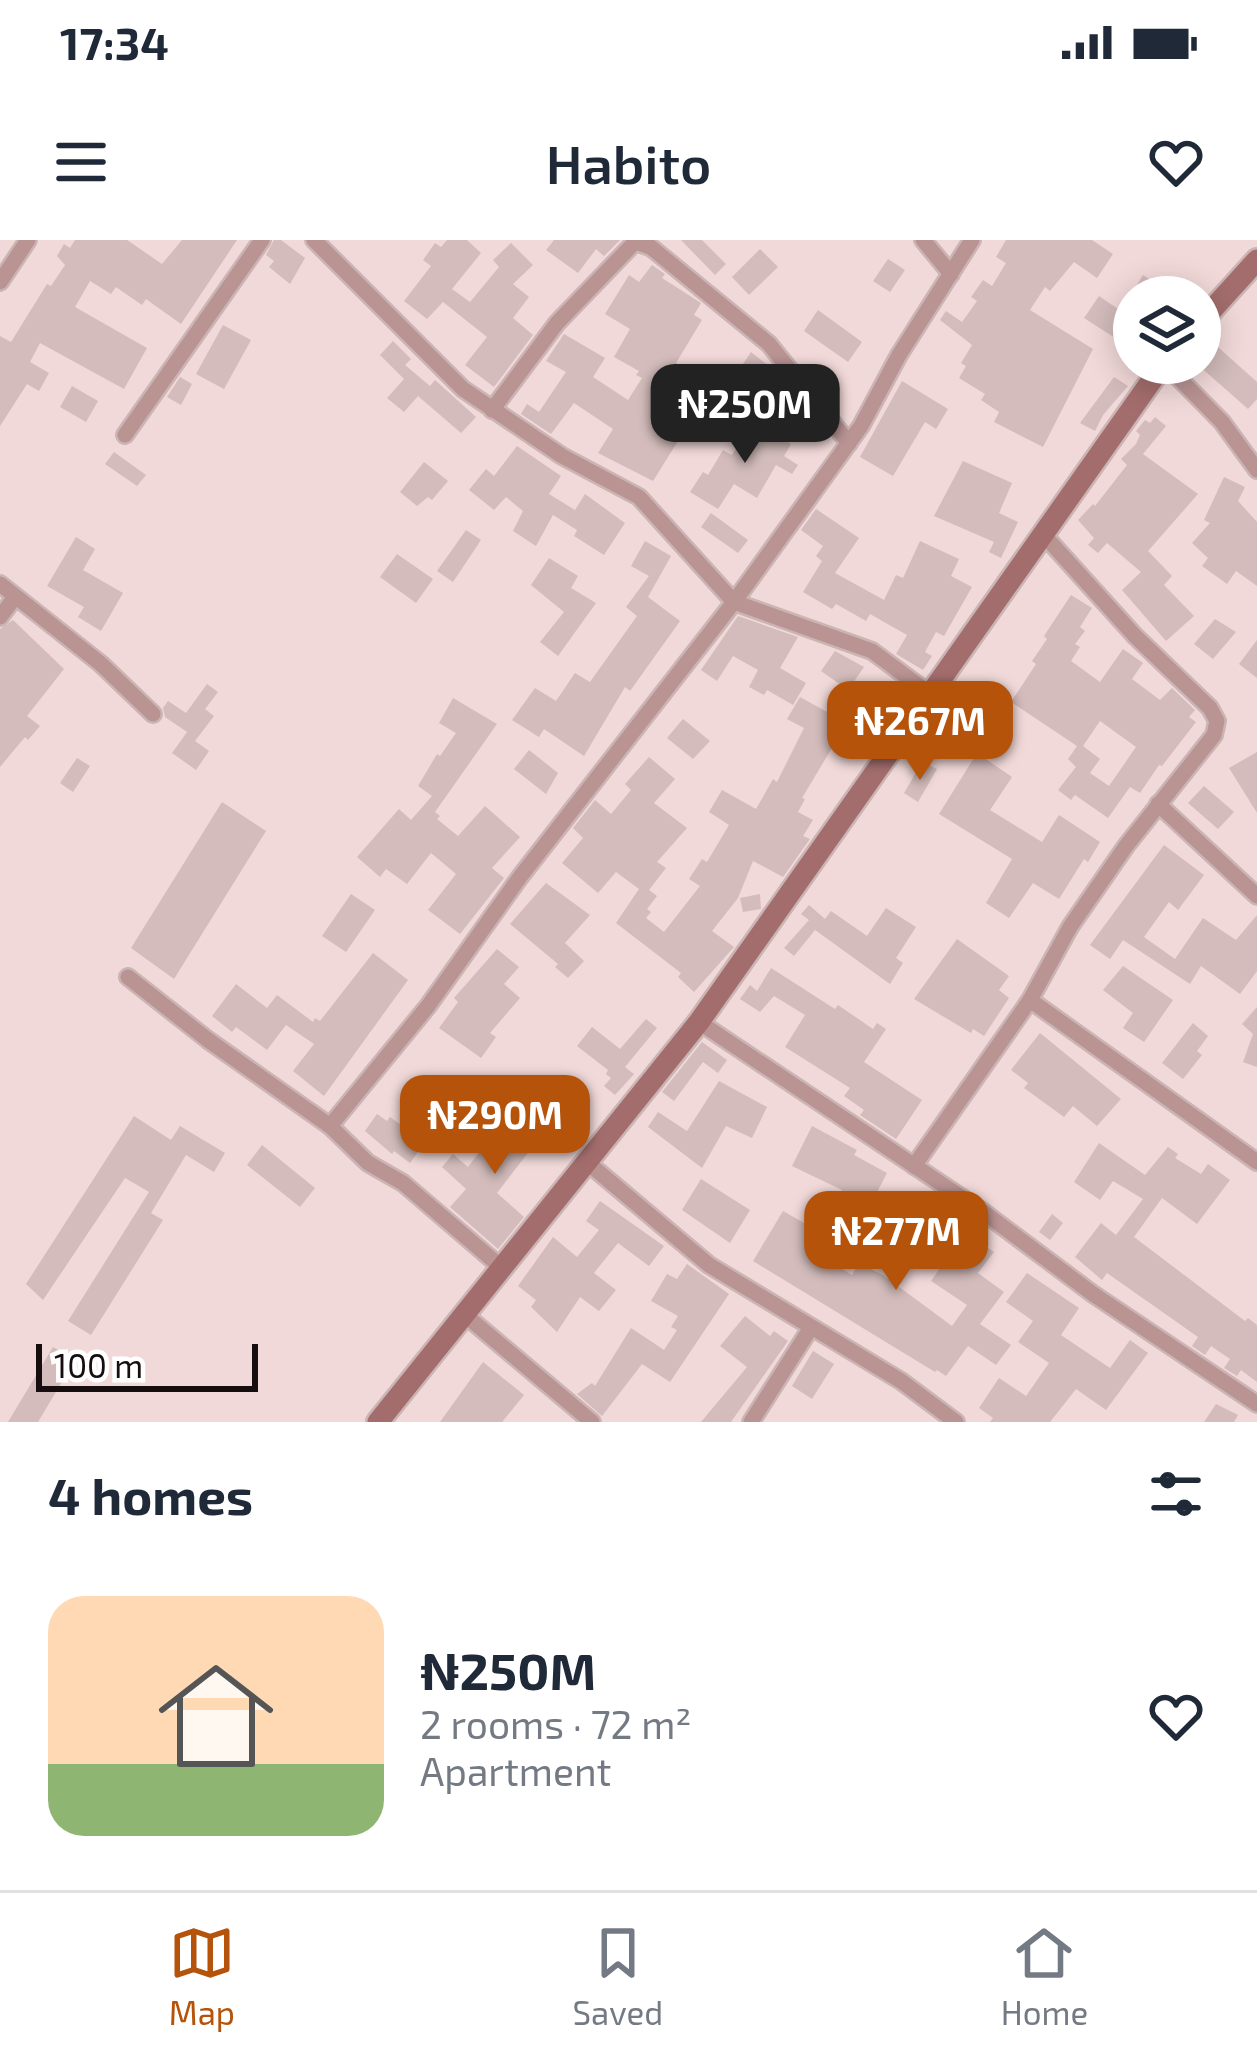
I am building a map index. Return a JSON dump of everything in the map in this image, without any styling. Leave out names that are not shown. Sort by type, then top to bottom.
[{"type":"street","points":[[0,282],[28,240]]},
{"type":"street","points":[[125,435],[262,240]]},
{"type":"street","points":[[314,240],[463,389],[562,456],[639,496],[734,602],[872,651],[929,694]]},
{"type":"street","points":[[923,240],[951,274]]},
{"type":"street","points":[[330,1126],[428,1006],[520,877],[734,602],[848,443],[972,240]]},
{"type":"street","points":[[493,410],[557,323],[635,242],[647,244],[769,344],[848,443]]},
{"type":"street","points":[[1221,300],[1257,260]]},
{"type":"street","points":[[378,1422],[699,1022],[1149,384]]},
{"type":"street","points":[[1185,384],[1222,422],[1257,470]]},
{"type":"street","points":[[914,1166],[1030,1000],[1070,927],[1214,735],[1216,721],[1210,708],[1043,534]]},
{"type":"street","points":[[0,584],[101,664],[153,714]]},
{"type":"street","points":[[0,617],[14,597]]},
{"type":"street","points":[[1158,804],[1257,896]]},
{"type":"street","points":[[128,977],[330,1126],[368,1163],[403,1183],[502,1268]]},
{"type":"street","points":[[1030,1000],[1257,1162]]},
{"type":"street","points":[[699,1022],[1257,1404]]},
{"type":"street","points":[[587,1163],[709,1265],[901,1381],[956,1422]]},
{"type":"street","points":[[464,1314],[592,1422]]},
{"type":"street","points":[[752,1422],[810,1329]]},
{"type":"building","points":[[75,240],[127,240],[162,264],[182,240],[237,240],[181,324],[146,299],[142,305],[116,287],[111,294],[90,281],[75,307],[147,348],[124,389],[40,343],[30,362],[49,373],[39,391],[27,384],[0,426],[0,336],[11,342],[47,284],[51,286],[65,265],[57,256],[64,244],[70,248]]},
{"type":"building","points":[[274,240],[305,258],[290,284],[269,267],[274,261],[266,255]]},
{"type":"building","points":[[447,240],[467,240],[481,253],[452,289],[470,302],[499,267],[493,260],[511,243],[533,265],[513,284],[529,297],[513,318],[533,335],[494,387],[465,365],[487,337],[443,302],[427,319],[404,301],[431,266],[423,260],[435,243],[441,247]]},
{"type":"building","points":[[554,240],[620,240],[604,256],[596,249],[578,273],[546,250]]},
{"type":"building","points":[[681,240],[702,240],[726,264],[715,275]]},
{"type":"building","points":[[1006,240],[1092,240],[1113,254],[1097,278],[1074,262],[1050,291],[1045,287],[1030,310],[1093,349],[1043,447],[994,422],[999,412],[981,400],[985,394],[959,378],[966,366],[961,363],[972,345],[940,320],[946,311],[962,322],[977,301],[971,297],[983,280],[992,286],[1006,263],[996,257]]},
{"type":"building","points":[[760,249],[778,267],[749,295],[732,277]]},
{"type":"building","points":[[888,259],[905,270],[890,292],[873,281]]},
{"type":"building","points":[[652,265],[665,274],[662,278],[701,303],[694,315],[702,320],[676,363],[689,371],[652,425],[678,441],[653,481],[598,453],[613,429],[574,403],[551,434],[521,414],[527,404],[539,412],[566,372],[546,361],[564,334],[605,358],[593,377],[628,400],[642,378],[636,375],[639,371],[614,357],[630,329],[605,314],[629,275],[639,282]]},
{"type":"building","points":[[1099,296],[1113,306],[1113,337],[1084,318]]},
{"type":"building","points":[[818,310],[862,342],[848,362],[804,331]]},
{"type":"building","points":[[223,325],[251,340],[224,389],[196,374]]},
{"type":"building","points":[[393,341],[411,359],[405,365],[430,386],[435,380],[476,417],[461,433],[418,396],[404,412],[387,398],[404,379],[380,355]]},
{"type":"building","points":[[1221,350],[1257,382],[1257,399],[1248,409],[1220,384]]},
{"type":"building","points":[[751,352],[775,371],[822,428],[818,434],[735,376]]},
{"type":"building","points":[[180,377],[192,384],[181,405],[167,397]]},
{"type":"building","points":[[1113,378],[1113,384],[1128,386],[1095,431],[1080,423]]},
{"type":"building","points":[[902,381],[948,409],[936,429],[925,422],[893,476],[860,457]]},
{"type":"building","points":[[72,386],[98,401],[86,422],[60,407]]},
{"type":"building","points":[[1155,417],[1166,426],[1143,454],[1198,494],[1148,551],[1172,576],[1164,585],[1194,616],[1166,641],[1122,590],[1141,572],[1107,543],[1098,553],[1088,545],[1094,538],[1078,520],[1127,465],[1121,459],[1136,444],[1140,435],[1136,431]]},
{"type":"building","points":[[752,421],[791,444],[784,456],[798,465],[792,474],[776,465],[757,498],[734,484],[718,509],[690,492],[703,472],[708,475],[723,450],[732,455]]},
{"type":"building","points":[[517,446],[561,476],[549,494],[575,510],[585,494],[625,523],[604,555],[553,515],[536,546],[513,531],[523,511],[506,497],[494,510],[469,490],[486,469],[494,476]]},
{"type":"building","points":[[114,452],[146,475],[137,486],[105,464]]},
{"type":"building","points":[[963,461],[1012,483],[999,513],[1018,522],[1001,558],[989,552],[994,542],[934,516]]},
{"type":"building","points":[[424,462],[448,481],[432,500],[428,497],[417,506],[400,492]]},
{"type":"building","points":[[1224,477],[1245,487],[1238,501],[1257,522],[1257,586],[1236,571],[1227,584],[1202,566],[1208,558],[1192,543],[1210,523],[1204,520]]},
{"type":"building","points":[[816,509],[859,538],[835,573],[884,600],[896,575],[903,578],[920,541],[959,559],[951,576],[972,587],[944,636],[936,632],[925,652],[932,656],[923,670],[896,654],[907,635],[870,614],[866,621],[803,592],[822,561],[816,556],[823,546],[801,530]]},
{"type":"building","points":[[711,513],[748,540],[738,553],[701,527]]},
{"type":"building","points":[[466,530],[481,540],[453,582],[437,571]]},
{"type":"building","points":[[76,537],[95,549],[83,570],[123,593],[101,631],[78,617],[84,607],[47,586]]},
{"type":"building","points":[[645,541],[671,556],[648,597],[680,621],[630,691],[625,687],[584,756],[544,729],[539,737],[512,720],[535,688],[556,701],[575,673],[590,682],[637,616],[626,607],[649,576],[631,566]]},
{"type":"building","points":[[397,554],[433,579],[416,603],[380,577]]},
{"type":"building","points":[[549,558],[578,576],[571,588],[596,603],[558,656],[540,642],[564,612],[531,585]]},
{"type":"building","points":[[1071,595],[1092,608],[1080,627],[1085,631],[1071,661],[1100,682],[1123,649],[1143,663],[1132,679],[1160,700],[1172,688],[1195,710],[1189,717],[1196,722],[1162,766],[1140,793],[1130,787],[1108,818],[1075,795],[1071,800],[1058,790],[1076,767],[1068,759],[1077,746],[1011,702],[1036,664],[1032,661],[1047,639],[1044,636]],"holes":[[[1100,721],[1136,747],[1109,786],[1090,773],[1100,759],[1083,746]]]},
{"type":"building","points":[[738,616],[798,637],[780,668],[806,683],[793,705],[767,690],[764,695],[749,687],[758,670],[733,656],[717,681],[701,670]]},
{"type":"building","points":[[1215,619],[1236,632],[1213,659],[1194,644]]},
{"type":"building","points":[[13,620],[64,669],[27,716],[40,726],[0,767],[0,629]]},
{"type":"building","points":[[1257,640],[1257,678],[1239,664]]},
{"type":"building","points":[[835,651],[864,667],[848,690],[821,671]]},
{"type":"building","points":[[207,684],[218,692],[205,709],[214,716],[195,741],[209,751],[196,770],[172,753],[187,732],[165,717],[163,708],[168,701],[186,713]]},
{"type":"building","points":[[800,697],[847,723],[802,798],[798,812],[813,820],[803,836],[810,839],[783,877],[753,861],[738,898],[712,931],[734,947],[694,992],[678,977],[681,973],[616,923],[639,889],[616,872],[598,893],[562,863],[583,838],[573,828],[595,800],[611,814],[631,790],[625,784],[649,757],[675,779],[654,803],[687,828],[657,862],[666,868],[649,890],[657,896],[646,918],[664,932],[700,886],[689,879],[702,859],[707,862],[729,825],[709,812],[722,790],[756,809],[773,779],[777,782],[804,728],[787,719]]},
{"type":"building","points":[[453,698],[497,724],[435,812],[440,816],[437,819],[458,836],[485,806],[520,837],[492,868],[504,878],[460,934],[428,910],[456,874],[431,853],[407,884],[386,869],[380,877],[357,857],[399,809],[411,820],[432,796],[418,786],[456,733],[439,723]]},
{"type":"building","points":[[683,719],[710,741],[693,759],[667,738]]},
{"type":"building","points":[[529,750],[558,773],[546,794],[514,769]]},
{"type":"building","points":[[1257,752],[1257,813],[1229,768]]},
{"type":"building","points":[[977,753],[1012,777],[990,810],[1042,842],[1059,815],[1100,842],[1059,899],[1033,883],[1009,918],[986,903],[1012,859],[939,814]]},
{"type":"building","points":[[77,758],[90,766],[73,792],[60,783]]},
{"type":"building","points":[[927,764],[937,769],[918,802],[904,793],[918,769],[922,772]]},
{"type":"building","points":[[1204,786],[1234,812],[1218,829],[1188,803]]},
{"type":"building","points":[[222,802],[266,831],[174,979],[131,948]]},
{"type":"building","points":[[1164,845],[1204,875],[1178,910],[1169,902],[1144,937],[1175,959],[1203,918],[1236,940],[1257,915],[1257,971],[1240,994],[1201,966],[1190,984],[1123,940],[1110,959],[1090,945]]},
{"type":"building","points":[[546,883],[590,915],[565,943],[584,961],[568,978],[510,924]]},
{"type":"building","points":[[351,894],[375,910],[346,952],[322,936]]},
{"type":"building","points":[[760,894],[761,909],[743,912],[740,898]]},
{"type":"building","points":[[809,905],[825,919],[831,911],[867,936],[886,908],[916,927],[896,958],[903,963],[890,984],[815,930],[794,956],[784,948],[809,920],[801,914]]},
{"type":"building","points":[[957,939],[1009,976],[999,990],[1009,998],[984,1036],[914,999]]},
{"type":"building","points":[[497,949],[519,967],[504,984],[520,998],[490,1033],[496,1037],[481,1058],[439,1028],[458,1002],[454,998]]},
{"type":"building","points":[[373,953],[408,980],[324,1096],[293,1071],[314,1044],[286,1025],[267,1050],[212,1016],[236,984],[267,1008],[277,995],[313,1022],[315,1018],[320,1021]]},
{"type":"building","points":[[1123,966],[1173,1000],[1144,1042],[1123,1028],[1133,1013],[1103,990]]},
{"type":"building","points":[[771,968],[835,1009],[838,1005],[873,1029],[877,1023],[886,1029],[864,1062],[922,1100],[896,1139],[860,1115],[864,1110],[844,1096],[850,1088],[785,1047],[805,1015],[774,996],[760,1012],[740,999],[750,985],[757,991]]},
{"type":"building","points":[[1257,1007],[1257,1067],[1243,1062],[1253,1034],[1242,1024]]},
{"type":"building","points":[[646,1019],[657,1028],[625,1067],[634,1074],[615,1095],[604,1086],[611,1078],[608,1070],[577,1046],[592,1027],[620,1049]]},
{"type":"building","points":[[1193,1023],[1208,1036],[1197,1051],[1202,1055],[1183,1079],[1162,1063]]},
{"type":"building","points":[[1040,1033],[1121,1099],[1097,1126],[1073,1106],[1064,1117],[1024,1088],[1028,1083],[1011,1070]]},
{"type":"building","points":[[702,1042],[727,1060],[718,1073],[703,1062],[674,1101],[662,1092]]},
{"type":"building","points":[[719,1081],[767,1107],[752,1138],[726,1126],[702,1168],[648,1127],[658,1112],[687,1131]]},
{"type":"building","points":[[516,1104],[547,1128],[497,1193],[524,1217],[498,1249],[450,1207],[466,1189],[442,1167],[453,1154],[468,1167]]},
{"type":"building","points":[[377,1114],[387,1121],[390,1117],[416,1136],[413,1140],[422,1146],[410,1163],[365,1131]]},
{"type":"building","points":[[134,1116],[171,1140],[180,1126],[225,1153],[214,1172],[186,1155],[151,1213],[163,1220],[91,1335],[68,1321],[149,1192],[125,1178],[43,1300],[26,1284]]},
{"type":"building","points":[[812,1126],[887,1173],[860,1225],[832,1208],[842,1190],[792,1166]]},
{"type":"building","points":[[1099,1143],[1145,1175],[1168,1147],[1178,1154],[1175,1158],[1201,1174],[1208,1164],[1230,1180],[1197,1224],[1162,1198],[1134,1237],[1245,1321],[1248,1318],[1257,1325],[1257,1382],[1241,1370],[1237,1376],[1224,1368],[1230,1359],[1211,1346],[1205,1355],[1192,1346],[1198,1337],[1107,1273],[1102,1280],[1075,1257],[1101,1223],[1116,1235],[1143,1199],[1113,1181],[1100,1200],[1074,1182]]},
{"type":"building","points":[[262,1145],[315,1188],[300,1207],[247,1165]]},
{"type":"building","points":[[701,1179],[750,1210],[730,1243],[682,1210]]},
{"type":"building","points":[[600,1201],[664,1246],[649,1266],[618,1243],[594,1273],[616,1290],[599,1311],[580,1297],[557,1332],[531,1307],[536,1300],[518,1286],[553,1237],[577,1257],[599,1230],[586,1221]]},
{"type":"building","points":[[783,1211],[811,1227],[805,1237],[827,1251],[823,1257],[852,1275],[859,1263],[883,1275],[952,1326],[967,1305],[931,1281],[947,1258],[924,1243],[942,1215],[994,1252],[978,1273],[1004,1292],[980,1324],[1011,1345],[996,1365],[968,1346],[946,1376],[935,1372],[753,1261]]},
{"type":"building","points":[[1052,1214],[1063,1223],[1050,1240],[1039,1232]]},
{"type":"building","points":[[903,1223],[921,1234],[904,1260],[886,1248]]},
{"type":"building","points":[[687,1264],[729,1294],[670,1382],[642,1364],[602,1416],[577,1394],[592,1383],[595,1386],[631,1328],[664,1350],[677,1330],[671,1327],[678,1316],[651,1301],[667,1274],[677,1279]]},
{"type":"building","points":[[1027,1273],[1079,1308],[1061,1335],[1110,1368],[1130,1340],[1148,1353],[1106,1410],[1076,1389],[1050,1422],[990,1422],[993,1418],[979,1408],[999,1378],[1026,1396],[1049,1363],[1018,1342],[1033,1321],[1006,1302]]},
{"type":"building","points":[[745,1316],[770,1336],[774,1331],[788,1341],[731,1422],[701,1422],[747,1367],[720,1346]]},
{"type":"building","points":[[53,1347],[75,1360],[38,1422],[8,1422]]},
{"type":"building","points":[[813,1351],[834,1364],[812,1399],[792,1386]]},
{"type":"building","points":[[483,1362],[524,1395],[502,1422],[440,1422]]},
{"type":"building","points":[[1216,1404],[1238,1415],[1234,1422],[1204,1422]]}]
